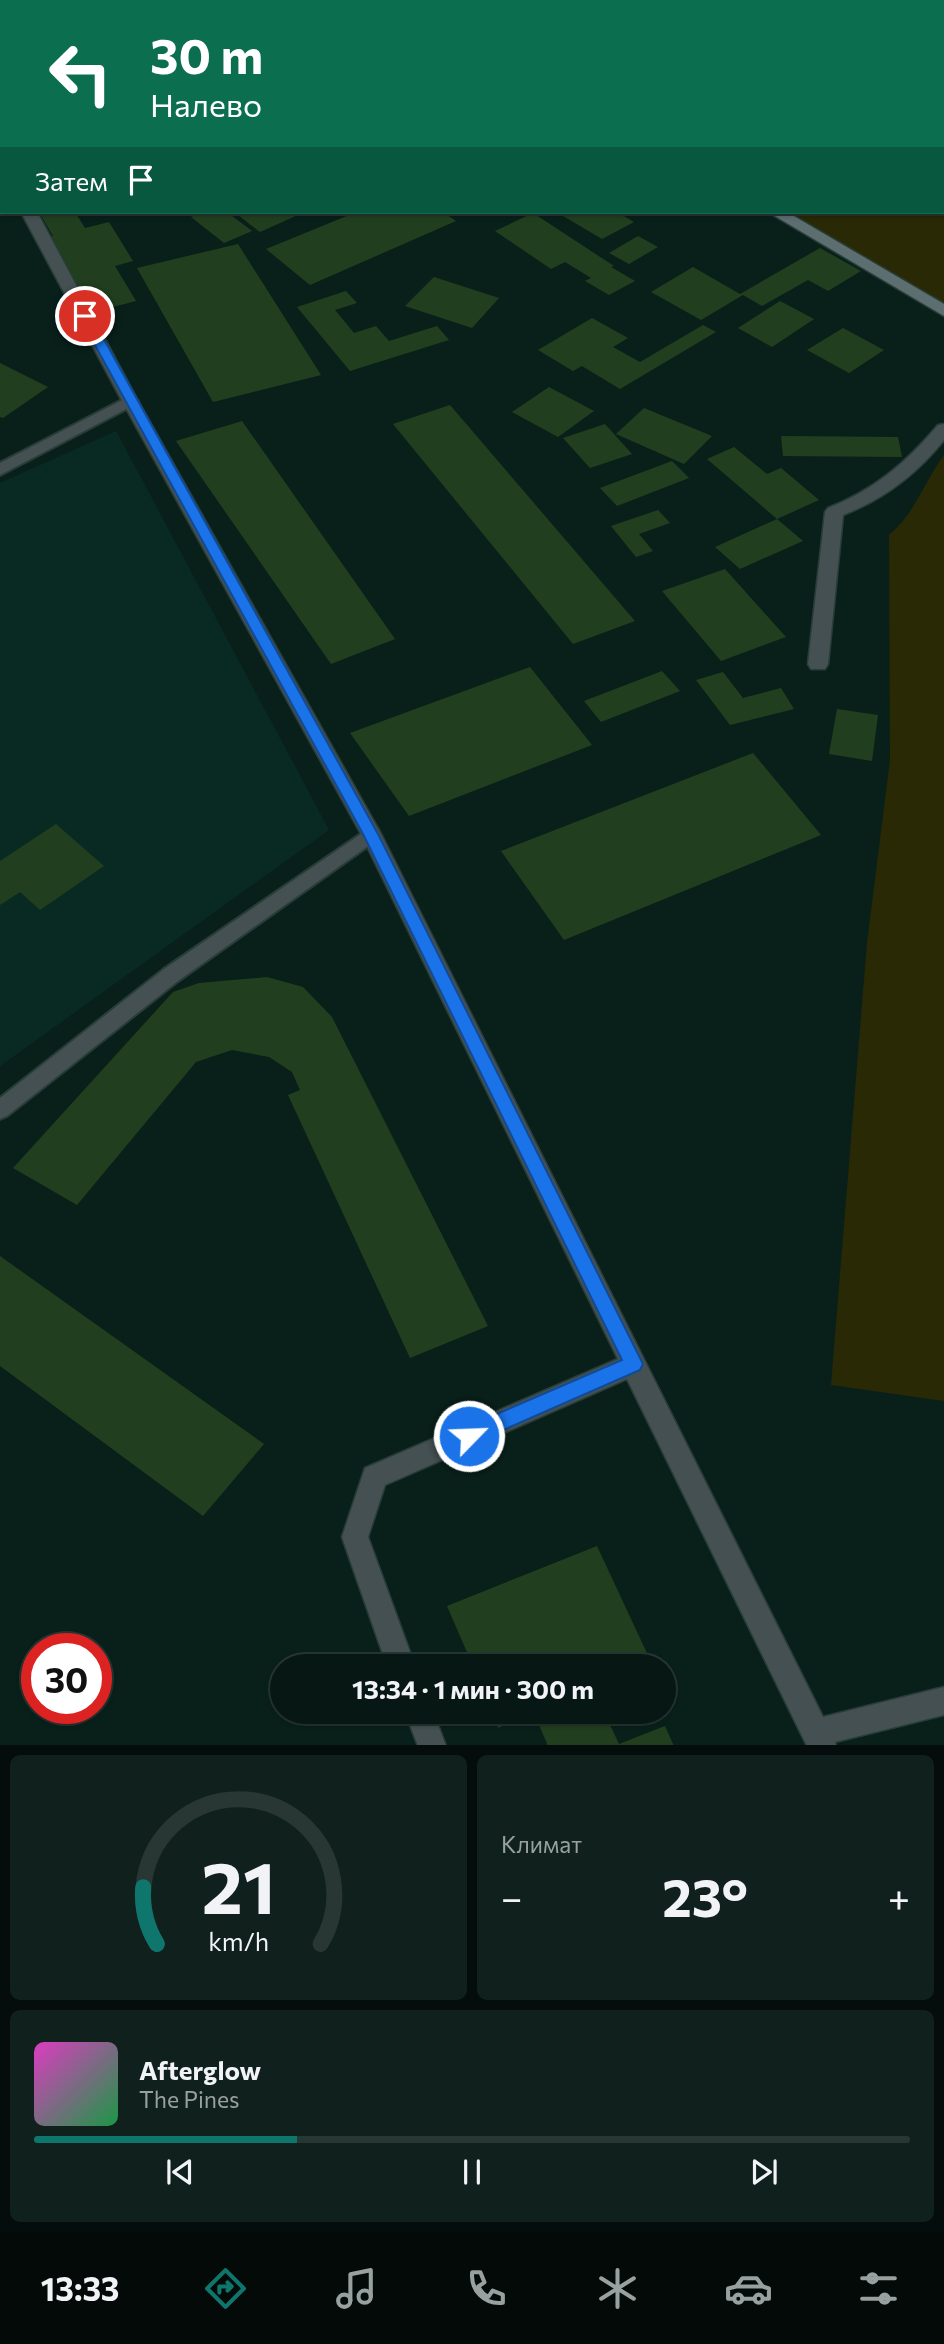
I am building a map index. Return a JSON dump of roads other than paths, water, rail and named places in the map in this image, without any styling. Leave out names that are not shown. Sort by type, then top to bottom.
[{"type":"street","points":[[30,214],[130,401],[371,834],[819,1739],[944,1701]]},
{"type":"street","points":[[779,214],[944,311]]},
{"type":"street","points":[[818,664],[834,512],[863,502],[883,491],[914,465],[944,429]]},
{"type":"street","points":[[397,1654],[355,1537],[374,1477],[633,1364]]},
{"type":"street","points":[[424,1724],[432,1745]]},
{"type":"lane","points":[[0,470],[130,401]]},
{"type":"lane","points":[[0,1110],[171,975],[371,834]]}]
